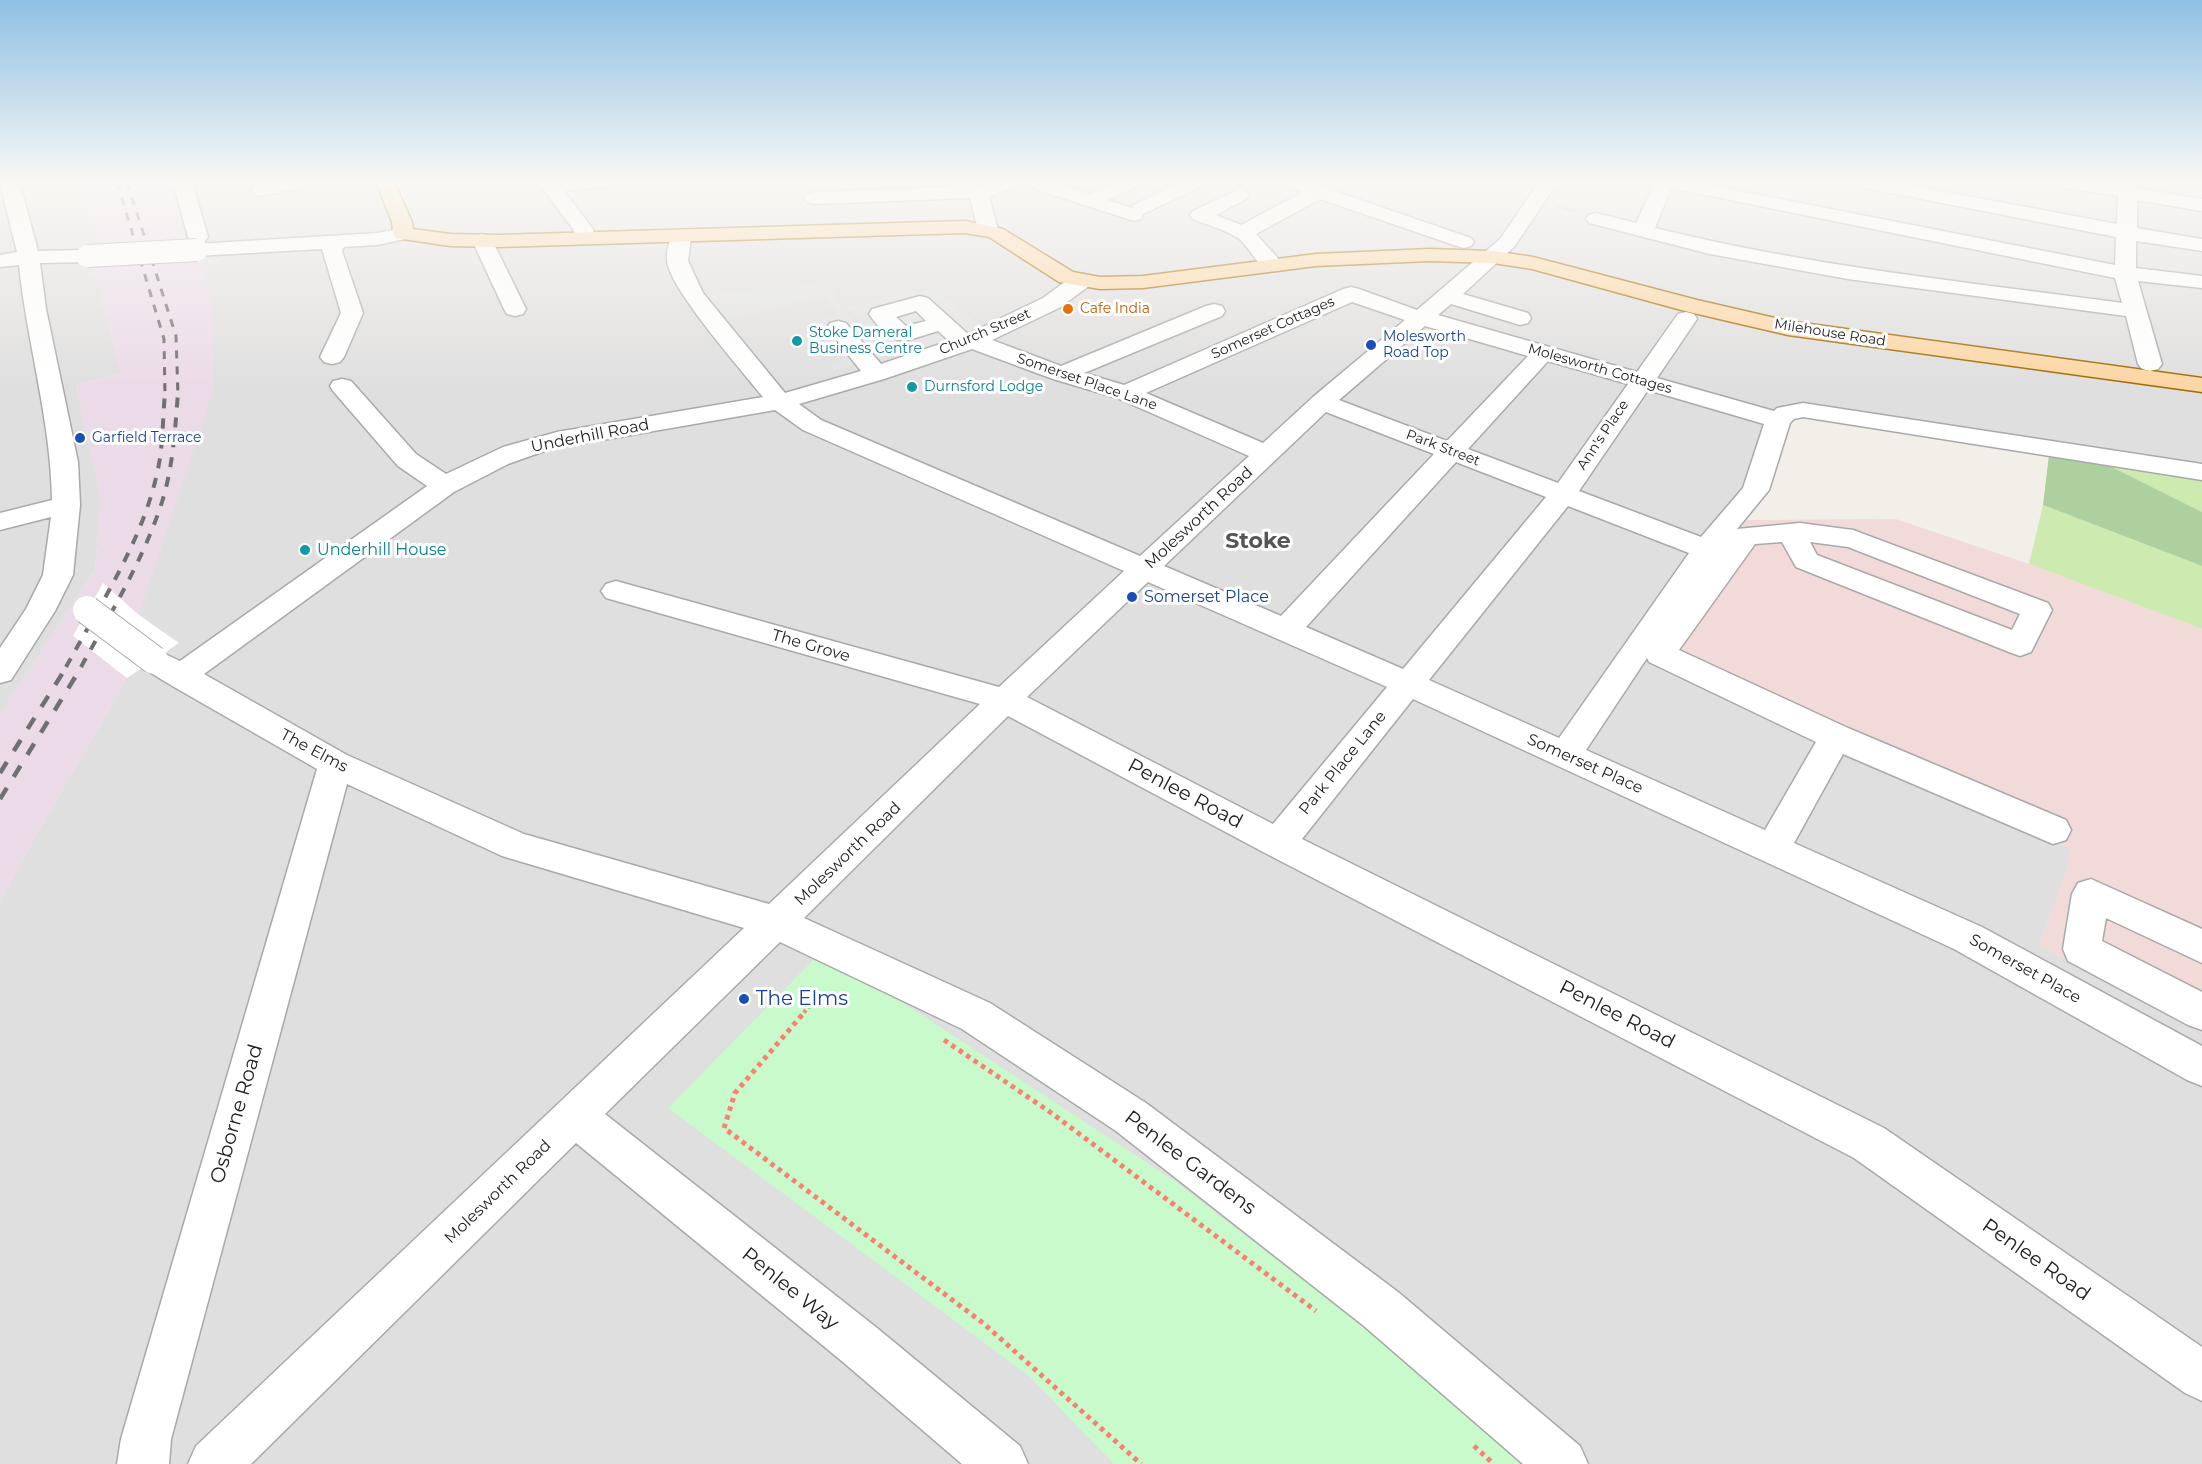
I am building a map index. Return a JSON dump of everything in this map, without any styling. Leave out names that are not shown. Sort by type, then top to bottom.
[{"type":"main road","points":[[1022,250],[1059,273],[1081,281]]},
{"type":"main road","name":"Milehouse Road","points":[[1081,281],[1143,282],[1274,266],[1448,250]]},
{"type":"main road","name":"Milehouse Road","points":[[1469,250],[1493,257],[1533,263],[1692,306],[1788,328],[2202,385]]},
{"type":"street","points":[[0,672],[40,611],[58,575],[66,505],[65,462],[35,309],[27,250]]},
{"type":"street","points":[[0,261],[29,257],[87,256],[135,250]]},
{"type":"street","points":[[332,250],[352,313],[332,357]]},
{"type":"street","points":[[487,250],[515,309]]},
{"type":"street","name":"Somerset Place","points":[[679,250],[677,261],[693,295],[780,402],[812,425],[1407,683],[1968,938],[2202,1067]]},
{"type":"street","points":[[1260,250],[1274,266]]},
{"type":"street","name":"Molesworth Road","points":[[214,1464],[576,1117],[1005,700],[1322,402],[1500,250]]},
{"type":"street","points":[[1723,250],[1848,273],[2136,311]]},
{"type":"street","points":[[2011,250],[2126,273],[2202,282]]},
{"type":"street","points":[[2127,250],[2126,273],[2150,364]]},
{"type":"street","name":"Church Street","points":[[780,402],[876,374],[969,343],[1051,303],[1081,281]]},
{"type":"street","name":"Somerset Cottages","points":[[1126,393],[1351,294],[1423,318]]},
{"type":"street","points":[[1448,296],[1520,318]]},
{"type":"street","points":[[1061,374],[1214,311]]},
{"type":"street","name":"Molesworth Cottages","points":[[1423,318],[1778,420]]},
{"type":"street","name":"Ann's Place","points":[[1563,494],[1686,319]]},
{"type":"street","points":[[942,323],[969,343]]},
{"type":"street","points":[[838,328],[876,374]]},
{"type":"street","name":"Somerset Place Lane","points":[[969,343],[1126,393],[1267,454]]},
{"type":"street","points":[[1284,631],[1543,353]]},
{"type":"street","points":[[342,386],[407,460],[445,486]]},
{"type":"street","name":"Underhill Road","points":[[167,668],[483,463],[526,447],[780,402]]},
{"type":"street","name":"Park Street","points":[[1322,402],[1718,553]]},
{"type":"street","points":[[2052,830],[1836,737],[1660,654],[1756,490],[1778,420],[1786,412],[1803,410],[1868,418],[1954,435],[2202,472]]},
{"type":"street","points":[[1407,683],[1563,494]]},
{"type":"street","points":[[0,522],[66,505]]},
{"type":"street","points":[[1565,755],[1718,553],[1746,536],[1791,533],[1853,539],[2037,610],[2020,645],[1806,561],[1791,533]]},
{"type":"street","name":"The Grove","points":[[616,591],[1005,700]]},
{"type":"street","name":"The Elms","points":[[40,611],[76,608],[87,610],[167,668],[335,764],[515,846],[777,922]]},
{"type":"street","name":"Park Place Lane","points":[[1278,843],[1407,683]]},
{"type":"street","name":"Penlee Road","points":[[1005,700],[1278,843],[1869,1143],[2202,1376]]},
{"type":"street","points":[[1772,849],[1836,737]]},
{"type":"street","name":"Osborne Road","points":[[143,1464],[146,1439],[335,764]]},
{"type":"street","points":[[2202,947],[2091,894],[2082,949],[2202,1012]]},
{"type":"street","name":"Penlee Gardens","points":[[777,922],[976,1016],[1131,1117],[1381,1309],[1562,1464]]},
{"type":"street","name":"Penlee Way","points":[[576,1117],[860,1345],[1002,1464]]},
{"type":"path","points":[[862,993],[818,996],[735,1093],[724,1128],[983,1323],[1141,1464]]},
{"type":"path","points":[[942,1039],[1050,1112],[1324,1317]]},
{"type":"path","points":[[1468,1440],[1494,1464]]},
{"type":"shaded area","points":[[0,250],[98,250],[93,265],[121,373],[76,385],[101,498],[95,570],[0,714]]},
{"type":"shaded area","points":[[98,250],[196,250],[212,303],[214,389],[139,615],[110,665],[127,678],[25,854],[0,902],[0,714],[95,570],[101,498],[76,385],[121,373],[93,265]]},
{"type":"shaded area","points":[[194,250],[2202,250],[2202,478],[1818,418],[1793,418],[1747,520],[1648,657],[2072,849],[2062,885],[2039,945],[2202,1033],[2202,1464],[0,1464],[0,902],[25,854],[127,678]]},
{"type":"shaded area","points":[[831,282],[841,307],[887,356],[834,371],[829,365],[845,359],[812,323],[838,314],[821,296],[727,321],[706,295]]},
{"type":"shaded area","points":[[933,288],[983,327],[896,358],[846,307]]},
{"type":"shaded area","points":[[1896,519],[2029,564],[2202,629],[2202,1033],[2039,945],[2062,885],[2071,849],[1648,657],[1747,520]]},
{"type":"green space","points":[[2049,455],[2104,463],[2202,512],[2202,566],[2043,505]]},
{"type":"green space","points":[[2104,463],[2202,478],[2202,512]]},
{"type":"green space","points":[[2043,505],[2202,566],[2202,629],[2029,564]]},
{"type":"green space","points":[[823,950],[1176,1182],[1432,1379],[1524,1464],[1114,1464],[1029,1376],[668,1108]]},
{"type":"pier","points":[[103,583],[139,615],[179,643],[127,678],[73,636]]},
{"type":"railway","points":[[137,250],[164,339],[165,393]]},
{"type":"railway","points":[[149,250],[176,336],[178,394]]},
{"type":"railway","points":[[66,667],[122,566],[145,513],[160,458],[165,393]]},
{"type":"railway","points":[[81,667],[136,566],[162,502],[175,435],[178,394]]},
{"type":"railway","points":[[0,773],[67,666]]},
{"type":"railway","points":[[0,799],[82,666]]},
{"type":"place","name":"Cafe India","points":[[1068,309]]},
{"type":"place","name":"Stoke Dameral Business Centre","points":[[797,341]]},
{"type":"place","name":"Molesworth Road Top","points":[[1371,345]]},
{"type":"place","name":"Durnsford Lodge","points":[[912,387]]},
{"type":"place","name":"Garfield Terrace","points":[[80,438]]},
{"type":"place","name":"Underhill House","points":[[305,550]]},
{"type":"place","name":"Somerset Place","points":[[1132,597]]},
{"type":"place","name":"The Elms","points":[[744,999]]},
{"type":"district","name":"Stoke","points":[[1258,542]]}]
